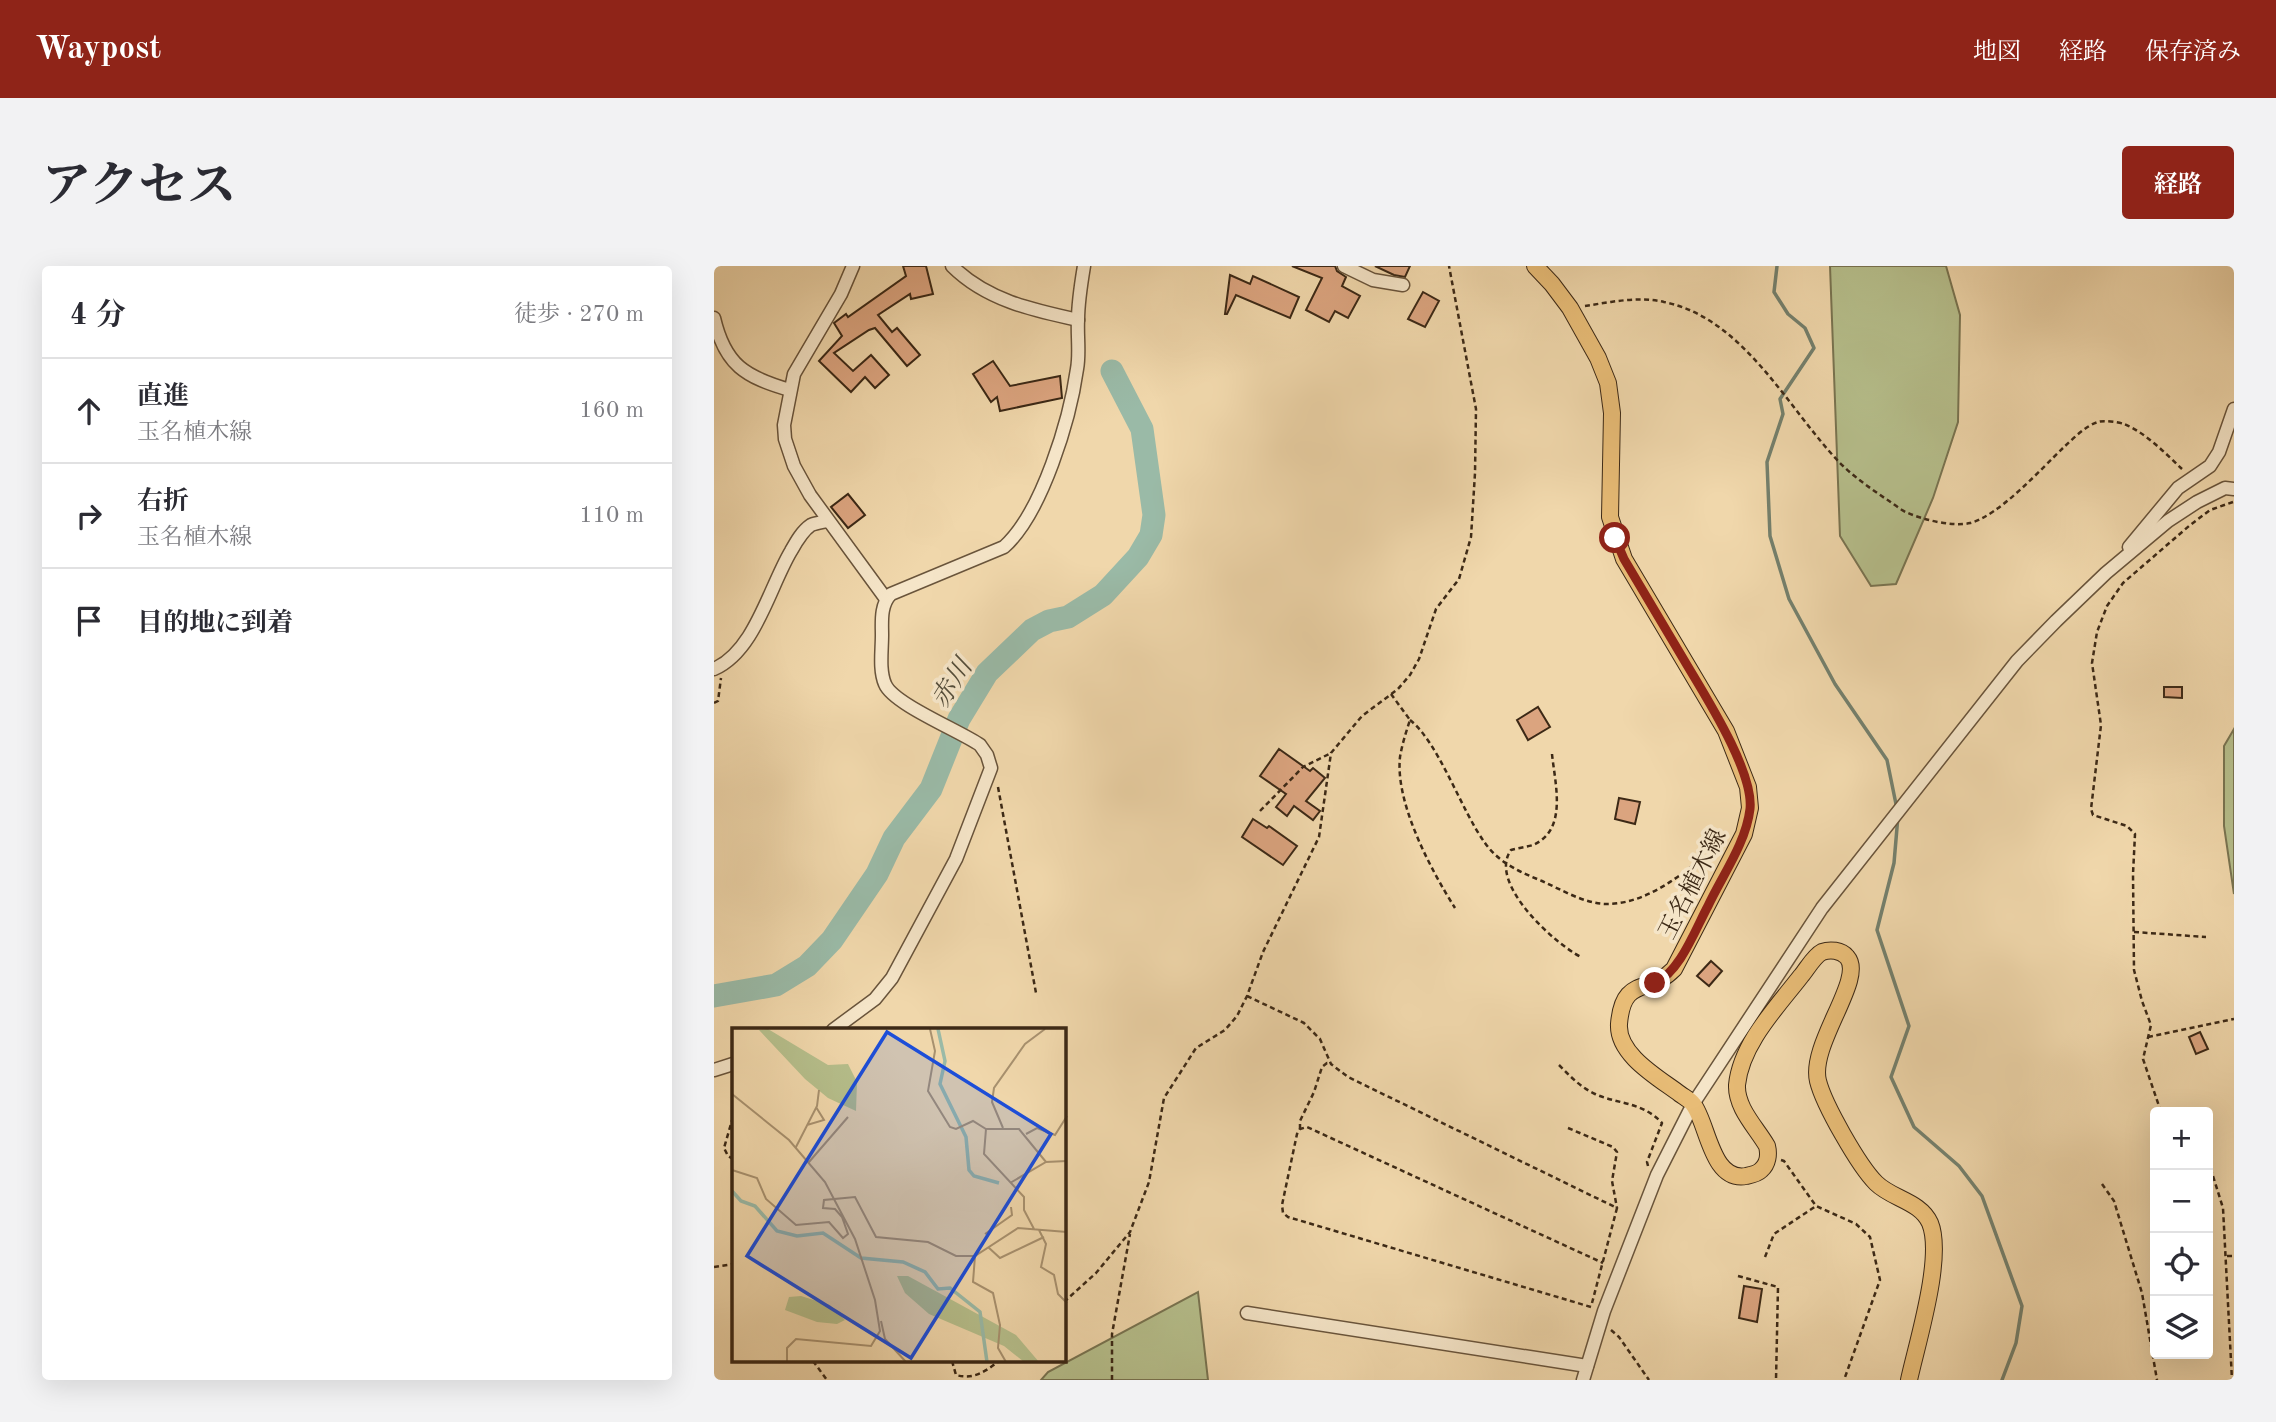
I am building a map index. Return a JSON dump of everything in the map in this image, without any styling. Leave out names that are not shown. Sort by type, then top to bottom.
[{"type":"main road","name":"玉名植木線","points":[[1538,267],[1570,307],[1598,358],[1608,383],[1612,413],[1610,517],[1615,538],[1624,559],[1726,731],[1748,788],[1750,808],[1744,834],[1680,959],[1665,979],[1631,991],[1625,999],[1619,1033],[1628,1050],[1649,1071],[1693,1104],[1718,1161],[1727,1172],[1741,1177],[1754,1174],[1763,1167],[1768,1157]]},
{"type":"main road","points":[[1768,1157],[1767,1146],[1740,1102],[1737,1086],[1744,1059],[1776,1007],[1817,956],[1824,952],[1840,951],[1847,957],[1852,972],[1821,1047],[1817,1062],[1819,1082],[1867,1173],[1889,1194],[1922,1211],[1934,1238],[1929,1288],[1909,1380]]},
{"type":"street","points":[[853,266],[841,293],[794,374],[784,425],[785,439],[794,466],[827,521],[886,599]]},
{"type":"street","points":[[952,266],[966,279],[1003,300],[1078,320]]},
{"type":"street","points":[[836,1028],[875,999],[892,978],[956,859],[991,768],[980,745],[900,700],[888,690],[882,670],[881,621],[886,599],[891,594],[987,556],[1017,536],[1031,512],[1050,467],[1071,401],[1078,366],[1078,320],[1084,266]]},
{"type":"street","points":[[1344,266],[1373,280],[1403,285]]},
{"type":"street","points":[[714,318],[719,339],[743,372],[790,390]]},
{"type":"street","points":[[1583,1380],[1636,1223],[1657,1175],[1693,1104],[1822,908],[2017,662],[2106,573],[2178,488],[2210,466],[2219,452],[2234,409]]},
{"type":"street","points":[[2106,573],[2168,521],[2206,497],[2225,488],[2234,489]]},
{"type":"street","points":[[715,668],[737,654],[748,639],[780,569],[801,534],[812,525],[827,521]]},
{"type":"street","points":[[714,1070],[732,1064]]},
{"type":"street","points":[[1247,1314],[1587,1366]]},
{"type":"path","points":[[1260,811],[1303,767],[1331,753],[1362,716],[1410,676],[1419,659],[1436,609],[1460,579],[1471,537],[1476,409],[1449,266]]},
{"type":"path","points":[[1570,307],[1631,300],[1663,301],[1688,309],[1711,321],[1729,334],[1784,393],[1806,424],[1841,463],[1864,484],[1908,513],[1918,516],[1958,524],[1971,523],[1992,512],[2014,495],[2077,435],[2099,421],[2123,424],[2156,445],[2192,478]]},
{"type":"path","points":[[2159,1107],[2143,1059],[2151,1025],[2134,970],[2134,834],[2127,827],[2093,815],[2091,809],[2101,725],[2092,663],[2097,632],[2107,606],[2123,583],[2210,510],[2234,501]]},
{"type":"path","points":[[714,703],[718,701],[722,679],[715,668]]},
{"type":"path","points":[[1391,694],[1435,753],[1466,814],[1485,843],[1495,856],[1507,864],[1584,900],[1606,904],[1648,894],[1674,881],[1693,864]]},
{"type":"path","points":[[1410,720],[1400,757],[1401,780],[1420,843],[1435,877],[1455,908]]},
{"type":"path","points":[[1112,1380],[1112,1334],[1130,1232],[1149,1182],[1164,1098],[1196,1048],[1225,1030],[1237,1016],[1247,996],[1263,952],[1319,836],[1331,753]]},
{"type":"path","points":[[1552,754],[1555,825],[1545,837],[1532,845],[1511,850],[1507,864],[1517,899],[1526,912],[1556,940],[1581,957]]},
{"type":"path","points":[[991,768],[995,771],[998,783],[1036,993]]},
{"type":"path","points":[[2134,932],[2206,937]]},
{"type":"path","points":[[1247,996],[1304,1023],[1320,1039],[1331,1065]]},
{"type":"path","points":[[2148,1037],[2234,1019]]},
{"type":"path","points":[[1567,1128],[1614,1147],[1616,1152],[1612,1181],[1617,1209],[1591,1307],[1283,1213],[1282,1205],[1300,1121],[1322,1067],[1327,1063],[1348,1077],[1617,1209]]},
{"type":"path","points":[[1559,1065],[1590,1091],[1624,1101],[1656,1117],[1662,1123],[1647,1161],[1648,1169],[1657,1175]]},
{"type":"path","points":[[732,1120],[724,1148],[732,1158]]},
{"type":"path","points":[[1300,1129],[1307,1127],[1604,1263]]},
{"type":"path","points":[[1768,1157],[1784,1161],[1816,1206],[1856,1224],[1870,1237],[1880,1280],[1844,1380]]},
{"type":"path","points":[[2211,1170],[2223,1208],[2232,1380]]},
{"type":"path","points":[[2102,1184],[2114,1201],[2142,1293],[2157,1380]]},
{"type":"path","points":[[1765,1257],[1774,1234],[1816,1206]]},
{"type":"path","points":[[1066,1300],[1096,1273],[1130,1232]]},
{"type":"path","points":[[2227,1256],[2234,1256]]},
{"type":"path","points":[[714,1267],[732,1264]]},
{"type":"path","points":[[1738,1276],[1778,1287],[1776,1380]]},
{"type":"path","points":[[1601,1321],[1619,1337],[1650,1380]]},
{"type":"path","points":[[814,1362],[827,1380]]},
{"type":"path","points":[[951,1362],[956,1375],[968,1377],[980,1376],[998,1362]]},
{"type":"green space","points":[[1830,266],[1946,266],[1960,315],[1958,422],[1933,498],[1896,584],[1871,586],[1840,536]]},
{"type":"green space","points":[[2234,729],[2234,894],[2224,826],[2224,746]]},
{"type":"green space","points":[[1198,1292],[1208,1380],[1041,1380],[1048,1372]]},
{"type":"building","points":[[903,266],[926,266],[933,294],[911,299],[910,294],[878,315],[892,332],[897,328],[920,355],[907,366],[875,328],[869,330],[834,353],[853,371],[871,355],[889,375],[875,388],[865,377],[851,392],[819,361],[842,336],[834,323],[846,314],[848,317],[906,276]]},
{"type":"building","points":[[1292,266],[1335,266],[1337,271],[1346,277],[1342,286],[1360,296],[1348,318],[1335,311],[1329,322],[1306,310],[1322,278]]},
{"type":"building","points":[[1375,266],[1410,266],[1405,277]]},
{"type":"building","points":[[1230,275],[1250,284],[1253,276],[1299,297],[1290,318],[1236,295],[1225,314]]},
{"type":"building","points":[[1423,292],[1439,301],[1425,327],[1408,319]]},
{"type":"building","points":[[993,361],[1010,386],[1060,376],[1062,398],[1000,411],[997,397],[991,402],[973,374]]},
{"type":"building","points":[[848,494],[865,515],[848,528],[831,507]]},
{"type":"building","points":[[2164,687],[2182,687],[2182,698],[2164,697]]},
{"type":"building","points":[[1538,707],[1550,727],[1528,740],[1517,720]]},
{"type":"building","points":[[1279,749],[1325,778],[1306,801],[1320,811],[1313,820],[1294,806],[1287,816],[1276,807],[1286,794],[1260,776]]},
{"type":"building","points":[[1619,798],[1640,802],[1635,824],[1615,819]]},
{"type":"building","points":[[1253,819],[1267,828],[1269,826],[1297,846],[1283,865],[1242,837]]},
{"type":"building","points":[[1711,961],[1722,971],[1709,986],[1697,976]]},
{"type":"building","points":[[2200,1032],[2208,1049],[2196,1054],[2189,1037]]},
{"type":"building","points":[[1744,1286],[1762,1289],[1757,1322],[1739,1318]]},
{"type":"waterway","points":[[1777,266],[1774,292],[1788,314],[1805,328],[1814,348],[1780,399],[1783,414],[1767,462],[1770,536],[1789,599],[1835,684],[1887,760],[1897,809]]},
{"type":"waterway","name":"赤川","points":[[714,996],[776,985],[807,966],[832,940],[877,874],[894,838],[931,789],[959,719],[987,673],[1032,630],[1049,621],[1068,617],[1103,595],[1138,557],[1151,535],[1154,515],[1142,429],[1112,371]]},
{"type":"waterway","points":[[1898,816],[1894,863],[1877,930],[1909,1026],[1891,1077],[1914,1127],[1959,1166],[1982,1196],[2022,1306],[2016,1343],[2002,1380]]},
{"type":"route","points":[[1615,538],[1624,559],[1726,731],[1748,788],[1750,808],[1744,834],[1696,929],[1674,969],[1665,979],[1655,983]]}]
